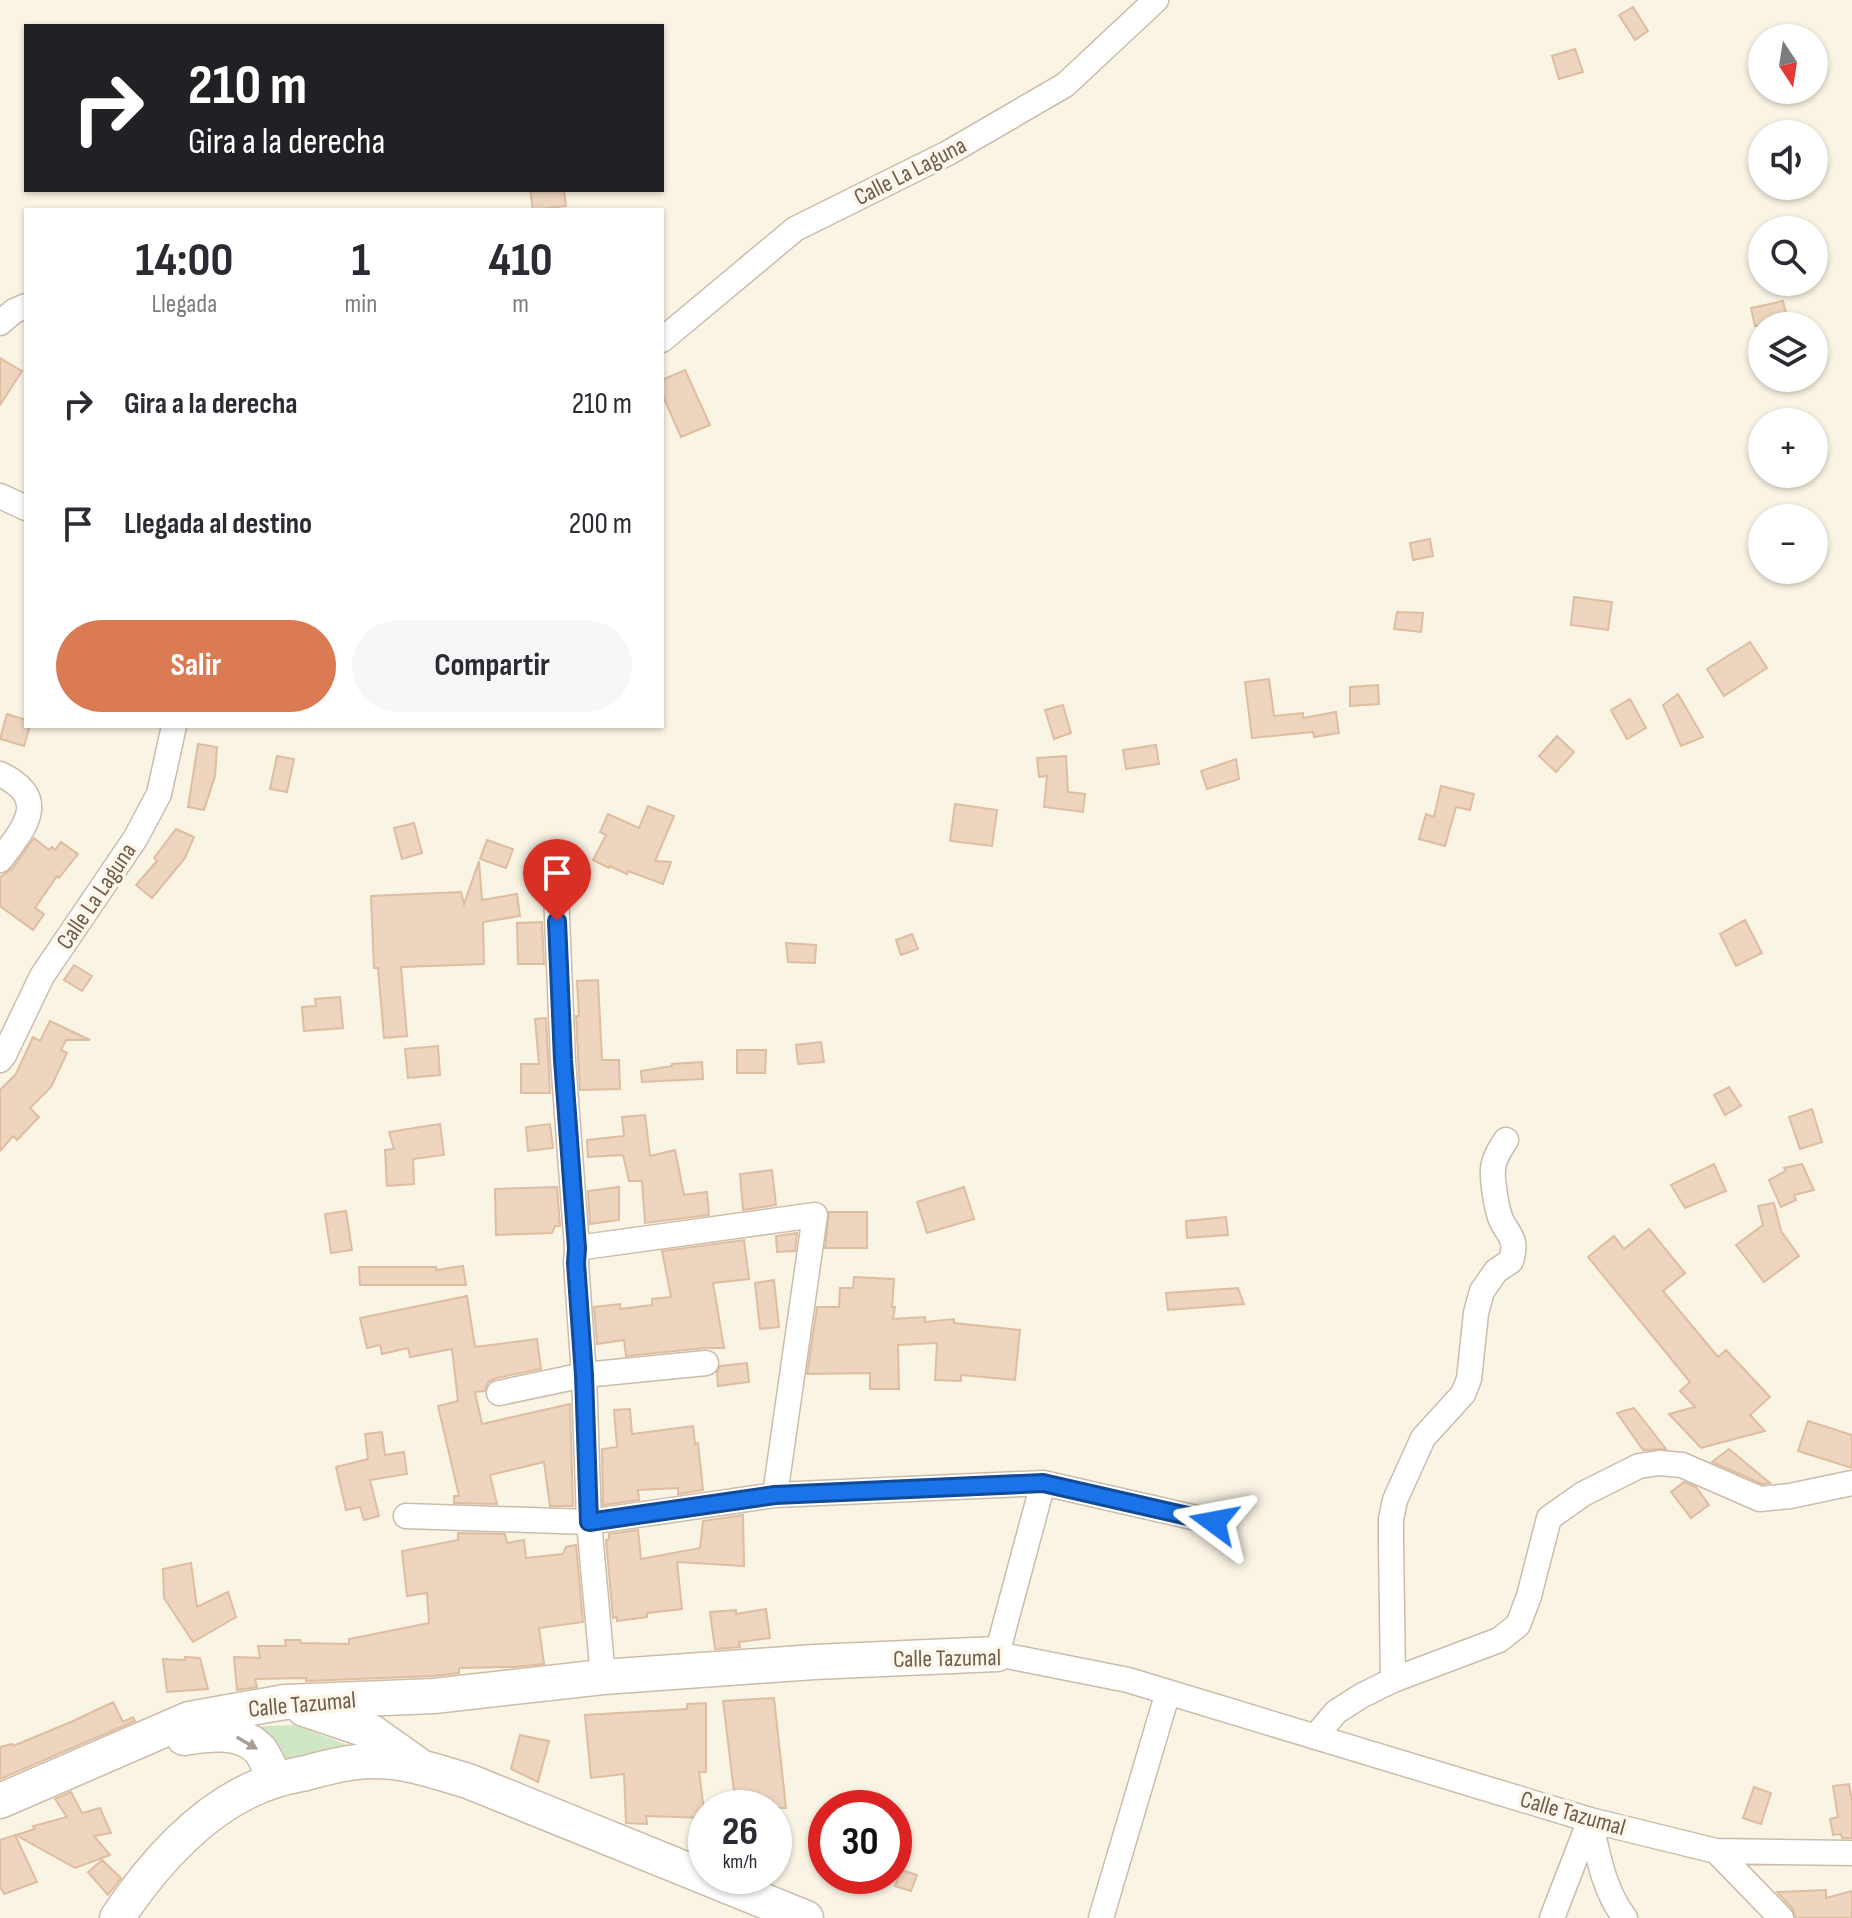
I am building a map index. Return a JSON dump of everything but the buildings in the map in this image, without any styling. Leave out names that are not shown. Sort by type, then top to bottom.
[{"type":"main road","name":"Calle Tazumal","points":[[116,1750],[189,1719],[285,1702],[434,1696],[603,1677],[814,1662],[997,1654]]},
{"type":"main road","points":[[285,1702],[372,1732],[421,1767]]},
{"type":"main road","points":[[0,1801],[116,1750],[190,1737],[232,1735],[243,1738],[260,1751],[276,1780]]},
{"type":"main road","points":[[117,1918],[191,1830],[236,1798],[276,1780],[319,1769],[373,1761],[421,1767],[506,1795],[587,1831],[806,1918]]},
{"type":"street","name":"Calle La Laguna","points":[[664,338],[795,229],[948,153],[1065,85],[1156,0]]},
{"type":"street","points":[[0,323],[24,307]]},
{"type":"street","points":[[0,496],[24,507]]},
{"type":"street","name":"Calle La Laguna","points":[[0,1060],[42,976],[135,839],[159,794],[174,728]]},
{"type":"street","points":[[0,774],[28,794],[30,811],[19,834],[0,860]]},
{"type":"street","points":[[556,893],[563,1060],[584,1375],[589,1522],[603,1677]]},
{"type":"street","points":[[1393,1680],[1391,1519],[1395,1500],[1423,1438],[1463,1394],[1469,1379],[1474,1324],[1482,1291],[1496,1271],[1511,1261],[1515,1248],[1510,1232],[1499,1216],[1493,1169],[1506,1140]]},
{"type":"street","points":[[577,1248],[815,1215],[775,1495]]},
{"type":"street","points":[[499,1393],[584,1375],[706,1363]]},
{"type":"street","points":[[1315,1737],[1336,1712],[1361,1696],[1393,1680],[1499,1640],[1518,1625],[1529,1596],[1549,1518],[1583,1494],[1639,1466],[1659,1463],[1682,1465],[1760,1499],[1852,1483]]},
{"type":"street","points":[[997,1654],[1043,1483]]},
{"type":"street","points":[[406,1516],[589,1522],[775,1495],[1043,1483],[1214,1522]]},
{"type":"street","name":"Calle Tazumal","points":[[997,1654],[1128,1680],[1590,1820],[1716,1851],[1852,1853]]},
{"type":"street","points":[[1101,1918],[1168,1692]]},
{"type":"street","points":[[1552,1918],[1590,1820]]},
{"type":"street","points":[[1590,1820],[1603,1879],[1616,1907],[1625,1918]]},
{"type":"street","points":[[1716,1851],[1781,1918]]},
{"type":"green space","points":[[295,1725],[363,1751],[288,1772],[241,1727]]},
{"type":"route","points":[[557,921],[584,1375],[589,1522],[775,1495],[1043,1483],[1214,1522]]}]
